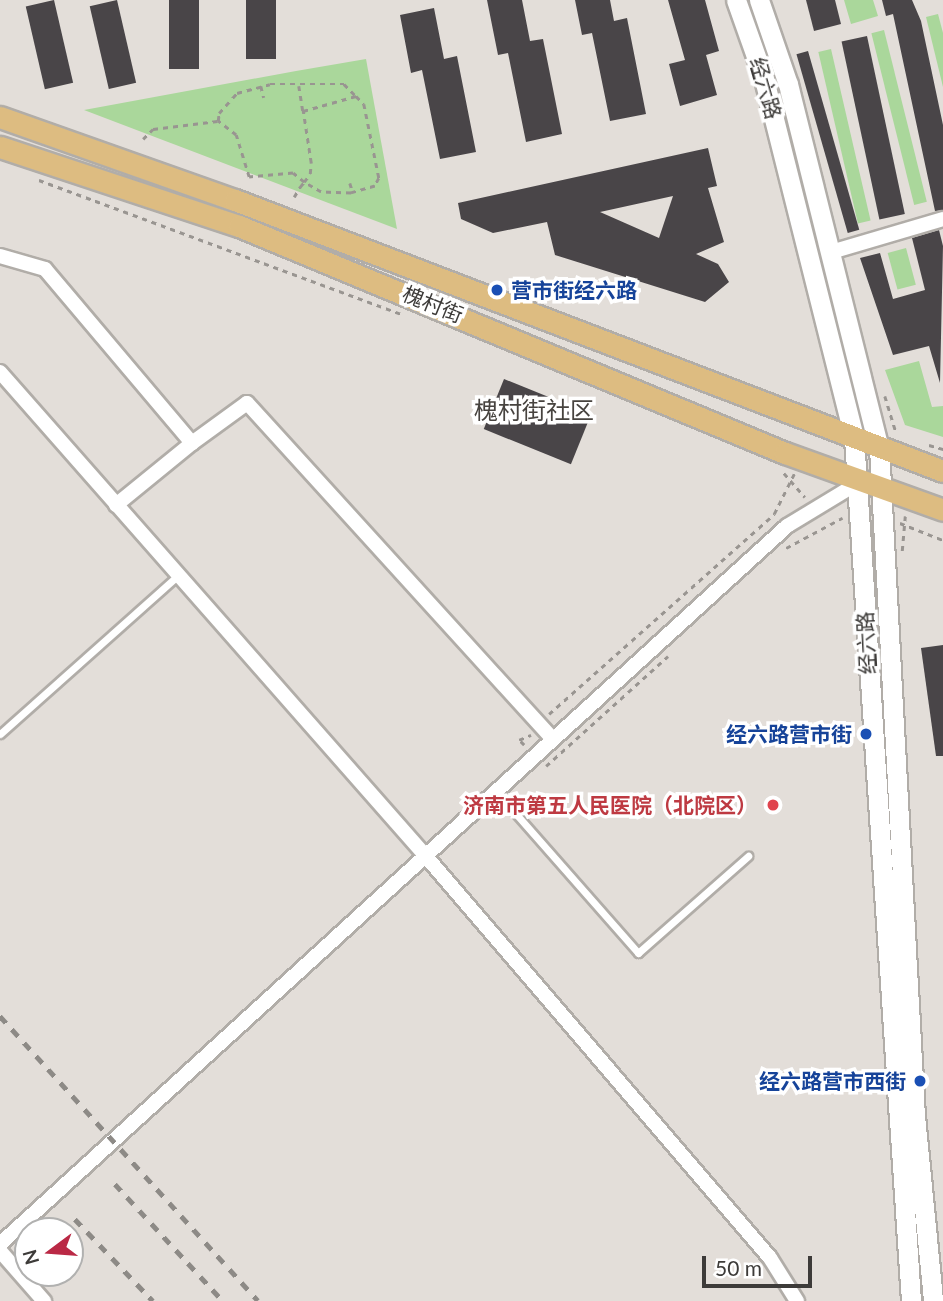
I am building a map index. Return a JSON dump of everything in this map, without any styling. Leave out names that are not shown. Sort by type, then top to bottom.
[{"type":"main road","name":"经六路","points":[[736,0],[764,79],[855,438],[849,522],[911,1301]]},
{"type":"main road","name":"经六路","points":[[759,0],[831,252],[879,448],[915,1116],[933,1301]]},
{"type":"main road","name":"槐村街","points":[[0,117],[235,200],[943,471]]},
{"type":"main road","name":"槐村街","points":[[0,147],[239,226],[790,463],[850,487],[882,491],[943,510]]},
{"type":"street","points":[[831,252],[943,219]]},
{"type":"street","points":[[0,256],[45,269],[192,443]]},
{"type":"street","points":[[0,372],[176,577],[424,854],[770,1258],[797,1301]]},
{"type":"street","points":[[116,505],[192,443],[247,403],[551,737]]},
{"type":"street","points":[[0,1244],[551,737],[814,508],[850,487]]},
{"type":"street","points":[[0,1251],[44,1301]]},
{"type":"lane","points":[[0,734],[176,577]]},
{"type":"lane","points":[[494,789],[638,953],[748,856]]},
{"type":"path","points":[[294,197],[312,163],[298,85]]},
{"type":"path","points":[[143,139],[153,129],[218,121],[236,135],[249,177],[293,173],[304,182],[331,195],[375,187],[379,178],[364,104],[344,85],[261,86],[229,97],[218,121]]},
{"type":"path","points":[[261,86],[264,98]]},
{"type":"path","points":[[303,111],[356,96]]},
{"type":"path","points":[[25,175],[409,318]]},
{"type":"path","points":[[350,183],[353,192]]},
{"type":"path","points":[[790,463],[792,481],[814,508],[849,522]]},
{"type":"path","points":[[528,739],[538,724],[774,514],[792,481],[790,463]]},
{"type":"path","points":[[849,522],[850,487]]},
{"type":"path","points":[[884,516],[943,540]]},
{"type":"path","points":[[781,551],[849,522]]},
{"type":"path","points":[[553,764],[673,652]]},
{"type":"green space","points":[[844,0],[873,0],[878,16],[851,24]]},
{"type":"green space","points":[[938,14],[943,33],[943,87],[926,17]]},
{"type":"green space","points":[[884,30],[927,202],[914,205],[871,33]]},
{"type":"green space","points":[[831,49],[871,220],[858,223],[818,52]]},
{"type":"green space","points":[[366,59],[397,229],[84,110],[296,71]]},
{"type":"green space","points":[[906,248],[916,285],[897,290],[888,253]]},
{"type":"green space","points":[[919,361],[932,407],[943,406],[943,437],[905,425],[885,370]]},
{"type":"building","points":[[54,0],[73,83],[45,89],[26,7]]},
{"type":"building","points":[[117,0],[136,83],[109,89],[90,6]]},
{"type":"building","points":[[169,0],[199,0],[199,69],[169,69]]},
{"type":"building","points":[[246,0],[276,0],[276,59],[246,59]]},
{"type":"building","points":[[487,0],[522,0],[530,41],[543,39],[562,134],[526,142],[508,53],[498,55]]},
{"type":"building","points":[[575,0],[610,0],[614,21],[627,18],[646,114],[610,121],[592,33],[582,35]]},
{"type":"building","points":[[668,0],[705,0],[719,51],[706,55],[717,95],[680,106],[669,64],[685,60]]},
{"type":"building","points":[[806,0],[835,0],[841,24],[814,31]]},
{"type":"building","points":[[882,0],[912,0],[921,21],[943,125],[943,210],[935,211],[893,14],[886,16]]},
{"type":"building","points":[[434,8],[444,59],[457,56],[476,152],[440,159],[422,70],[411,73],[400,15]]},
{"type":"building","points":[[867,36],[905,214],[879,219],[842,41]]},
{"type":"building","points":[[808,51],[859,230],[848,233],[796,54]]},
{"type":"building","points":[[708,148],[717,186],[708,188],[724,242],[696,254],[718,264],[729,282],[705,302],[555,255],[547,222],[493,233],[461,219],[458,203]],"holes":[[[673,196],[659,238],[600,212]]]},
{"type":"building","points":[[939,230],[943,246],[940,383],[929,346],[893,355],[860,258],[880,253],[893,299],[925,290],[912,238]]},
{"type":"building","points":[[504,379],[591,414],[571,464],[484,429]]},
{"type":"building","points":[[943,645],[943,756],[936,756],[921,648]]},
{"type":"railway","points":[[0,1016],[258,1301]]},
{"type":"railway","points":[[115,1184],[223,1301]]},
{"type":"railway","points":[[84,1228],[153,1301]]},
{"type":"place","name":"营市街经六路","points":[[497,290]]},
{"type":"place","name":"经六路营市街","points":[[866,734]]},
{"type":"place","name":"济南市第五人民医院（北院区）","points":[[773,805]]},
{"type":"place","name":"经六路营市西街","points":[[920,1081]]},
{"type":"district","name":"槐村街社区","points":[[534,410]]}]
